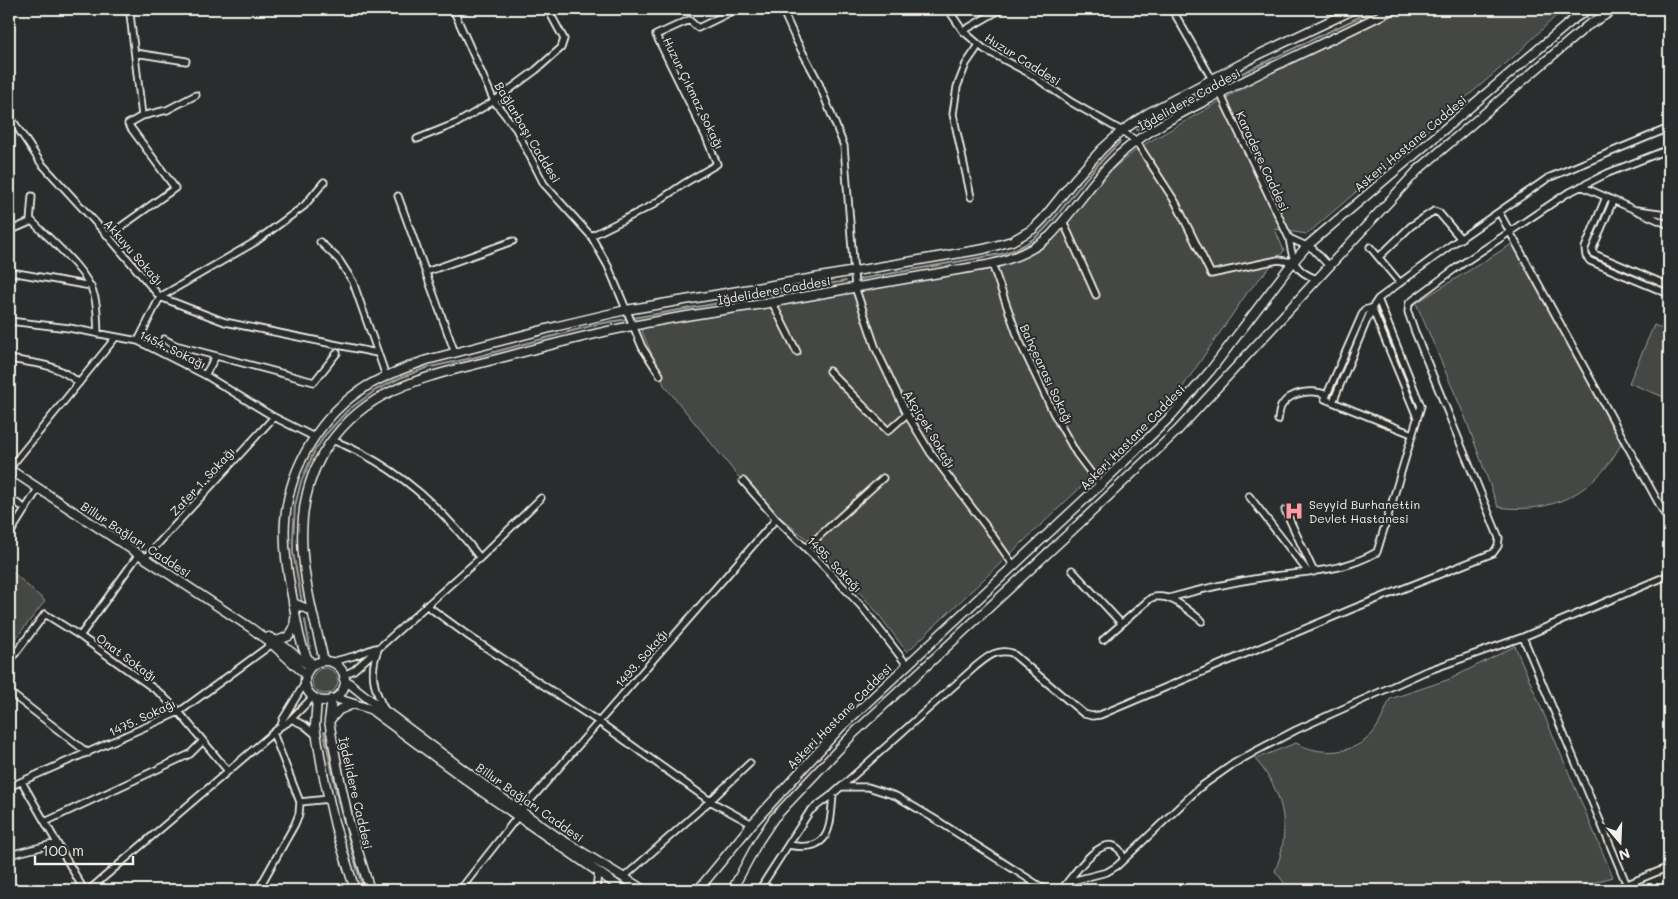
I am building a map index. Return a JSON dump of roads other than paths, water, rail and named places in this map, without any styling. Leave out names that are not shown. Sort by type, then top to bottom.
[{"type":"street","name":"Bağlarbaşı Caddesi","points":[[453,9],[494,101],[516,129],[544,184],[591,236],[608,266],[642,347],[660,375]]},
{"type":"street","points":[[417,139],[456,123],[494,101],[536,70],[563,46],[563,36],[551,15],[550,9]]},
{"type":"street","name":"Huzur Çıkmaz Sokağı","points":[[591,236],[651,206],[717,164],[706,137],[656,35],[689,20],[698,28],[736,9]]},
{"type":"street","name":"Akçiçek Sokağı","points":[[782,9],[818,81],[844,146],[855,287],[876,349],[907,414],[940,467],[1014,566]]},
{"type":"street","name":"Huzur Caddesi","points":[[948,9],[963,30],[984,49],[1029,73],[1071,102],[1136,141]]},
{"type":"street","points":[[1172,9],[1212,78]]},
{"type":"street","name":"İğdelidere Caddesi","points":[[312,666],[306,658],[293,603],[286,559],[286,510],[296,473],[314,437],[331,415],[367,386],[386,376],[427,360],[626,310],[994,247],[1019,238],[1039,224],[1095,156],[1122,131],[1162,105],[1212,78],[1355,9]]},
{"type":"street","name":"İğdelidere Caddesi","points":[[328,662],[312,611],[307,587],[301,532],[302,512],[311,479],[332,440],[350,419],[366,406],[385,395],[419,380],[562,342],[633,326],[992,264],[1018,256],[1050,236],[1107,168],[1136,141],[1170,119],[1220,93],[1393,9]]},
{"type":"street","name":"Askeri Hastane Caddesi","points":[[698,890],[752,824],[841,727],[1163,424],[1198,386],[1307,246],[1560,31],[1589,9]]},
{"type":"street","name":"Askeri Hastane Caddesi","points":[[732,890],[767,828],[839,748],[1156,452],[1197,410],[1405,183],[1434,156],[1587,26],[1615,9]]},
{"type":"street","points":[[963,30],[997,10]]},
{"type":"street","points":[[130,14],[142,116]]},
{"type":"street","points":[[971,197],[953,114],[957,87],[966,64],[979,44]]},
{"type":"street","points":[[134,53],[186,61]]},
{"type":"street","name":"Karadere Caddesi","points":[[1212,78],[1289,238],[1293,262]]},
{"type":"street","points":[[108,236],[175,188],[128,124],[142,116],[167,110],[196,95]]},
{"type":"street","name":"Akkuyu Sokağı","points":[[9,115],[41,162],[160,297],[225,322],[377,353]]},
{"type":"street","points":[[1333,402],[1372,308],[1378,299],[1548,178],[1669,128]]},
{"type":"street","points":[[1136,141],[1176,203],[1211,274],[1278,260],[1293,262],[1304,274],[1317,279]]},
{"type":"street","points":[[759,890],[810,810],[833,794],[993,653],[1000,651],[1012,653],[1084,714],[1100,715],[1352,609],[1493,553],[1498,546],[1498,535],[1415,332],[1407,308],[1410,301],[1552,202],[1581,186],[1669,149]]},
{"type":"street","points":[[138,341],[160,297],[255,242],[304,206],[324,182]]},
{"type":"street","points":[[1581,186],[1669,226]]},
{"type":"street","points":[[30,222],[32,196]]},
{"type":"street","points":[[398,196],[455,353]]},
{"type":"street","points":[[1606,197],[1585,248],[1586,256],[1590,261],[1669,294]]},
{"type":"street","points":[[1613,201],[1592,250],[1594,254],[1669,286]]},
{"type":"street","points":[[1630,209],[1660,213],[1669,217]]},
{"type":"street","points":[[1379,257],[1411,226],[1434,211],[1439,213],[1461,239]]},
{"type":"street","points":[[1500,212],[1669,522]]},
{"type":"street","points":[[9,231],[32,221],[82,272],[91,286],[95,297],[98,334]]},
{"type":"street","points":[[1062,221],[1096,295]]},
{"type":"street","points":[[1289,238],[1317,252],[1328,266]]},
{"type":"street","points":[[426,272],[512,241]]},
{"type":"street","points":[[320,242],[339,260],[352,282],[386,376]]},
{"type":"street","points":[[1370,247],[1400,283]]},
{"type":"street","name":"Bahçearası Sokağı","points":[[992,264],[1019,340],[1054,414],[1076,453],[1100,485]]},
{"type":"street","points":[[9,270],[91,286]]},
{"type":"street","points":[[1103,640],[1151,598],[1158,596],[1169,598],[1245,581],[1346,566],[1377,552],[1421,406],[1378,299]]},
{"type":"street","points":[[772,302],[797,352]]},
{"type":"street","points":[[1372,308],[1364,310],[1325,399],[1412,434]]},
{"type":"street","points":[[1372,308],[1417,417]]},
{"type":"street","name":"1454. Sokağı","points":[[9,321],[69,328],[138,341],[205,375],[274,417],[314,437]]},
{"type":"street","points":[[9,469],[116,337]]},
{"type":"street","points":[[164,339],[216,356],[314,382],[337,353]]},
{"type":"street","points":[[205,375],[216,356]]},
{"type":"street","points":[[9,359],[53,366],[79,382]]},
{"type":"street","points":[[829,371],[888,431],[907,414]]},
{"type":"street","points":[[1278,420],[1283,404],[1293,396],[1313,391],[1326,395]]},
{"type":"street","name":"Zafer 1. Sokağı","points":[[80,636],[142,556],[274,417]]},
{"type":"street","points":[[332,440],[370,457],[414,487],[449,520],[480,558]]},
{"type":"street","name":"Billur Bağları Caddesi","points":[[9,469],[274,642]]},
{"type":"street","points":[[806,548],[884,478]]},
{"type":"street","name":"1495. Sokağı","points":[[743,481],[776,519],[863,608],[907,665]]},
{"type":"street","points":[[9,535],[38,489]]},
{"type":"street","points":[[1249,496],[1311,572]]},
{"type":"street","points":[[9,498],[26,509]]},
{"type":"street","points":[[274,642],[305,679],[308,691],[315,698],[324,701],[333,698],[342,690],[344,677],[480,558],[541,498]]},
{"type":"street","points":[[1285,510],[1311,572]]},
{"type":"street","name":"1493. Sokağı","points":[[460,890],[519,813],[776,519]]},
{"type":"street","points":[[1072,570],[1121,623]]},
{"type":"street","points":[[1068,882],[1107,872],[1117,866],[1189,796],[1210,779],[1244,757],[1296,730],[1416,676],[1523,637],[1669,575]]},
{"type":"street","points":[[1169,598],[1202,621]]},
{"type":"street","points":[[293,603],[312,611]]},
{"type":"street","points":[[426,605],[470,638],[599,722],[710,801],[752,824]]},
{"type":"street","name":"Onat Sokağı","points":[[9,662],[45,614],[80,636],[160,693],[179,712],[228,771]]},
{"type":"street","points":[[274,642],[289,636],[294,628],[296,615]]},
{"type":"street","points":[[1523,637],[1627,888]]},
{"type":"street","points":[[274,642],[312,666],[354,656],[379,646]]},
{"type":"street","name":"1475. Sokağı","points":[[9,787],[179,712],[274,642]]},
{"type":"street","points":[[379,646],[374,660],[373,681],[376,693],[386,711]]},
{"type":"street","points":[[328,662],[338,666],[344,677],[405,729]]},
{"type":"street","points":[[281,726],[312,666]]},
{"type":"street","points":[[9,692],[88,753]]},
{"type":"street","points":[[89,890],[315,698]]},
{"type":"street","name":"İğdelidere Caddesi","points":[[315,698],[314,726],[329,799],[355,890]]},
{"type":"street","points":[[333,698],[370,708],[405,729]]},
{"type":"street","name":"İğdelidere Caddesi","points":[[333,698],[329,721],[347,813],[370,890]]},
{"type":"street","points":[[329,721],[339,710],[356,703]]},
{"type":"street","points":[[291,719],[304,725],[316,736]]},
{"type":"street","name":"Billur Bağları Caddesi","points":[[405,729],[624,890]]},
{"type":"street","points":[[258,890],[300,814],[300,802],[273,733]]},
{"type":"street","points":[[45,822],[190,754],[203,741]]},
{"type":"street","points":[[623,878],[710,801],[750,762]]},
{"type":"street","points":[[22,782],[84,890]]},
{"type":"street","points":[[841,787],[868,787],[896,796],[1046,890]]},
{"type":"street","points":[[788,845],[812,847],[821,842],[830,826],[833,794]]},
{"type":"street","points":[[300,802],[329,799]]},
{"type":"street","name":"Billur Bağları Caddesi","points":[[519,813],[644,890]]},
{"type":"street","points":[[9,855],[57,842]]},
{"type":"street","points":[[1061,890],[1091,855],[1102,847],[1112,845],[1116,847],[1121,851],[1123,860]]},
{"type":"street","points":[[1613,890],[1627,888],[1669,867]]},
{"type":"street","points":[[596,890],[598,872]]},
{"type":"waterway","points":[[1226,81],[1376,9]]},
{"type":"waterway","points":[[1137,130],[1170,109],[1205,91]]},
{"type":"waterway","points":[[860,279],[1001,254],[1026,244],[1044,230],[1108,153],[1120,142]]},
{"type":"waterway","points":[[302,603],[293,552],[295,506],[301,482],[314,452],[325,435],[348,410],[376,390],[426,368],[472,358],[598,324],[846,281]]},
{"type":"waterway","points":[[305,620],[310,648]]},
{"type":"waterway","points":[[324,732],[338,801],[363,890]]},
{"type":"place","name":"Seyyid Burhanettin Devlet Hastanesi","points":[[1294,511]]}]
